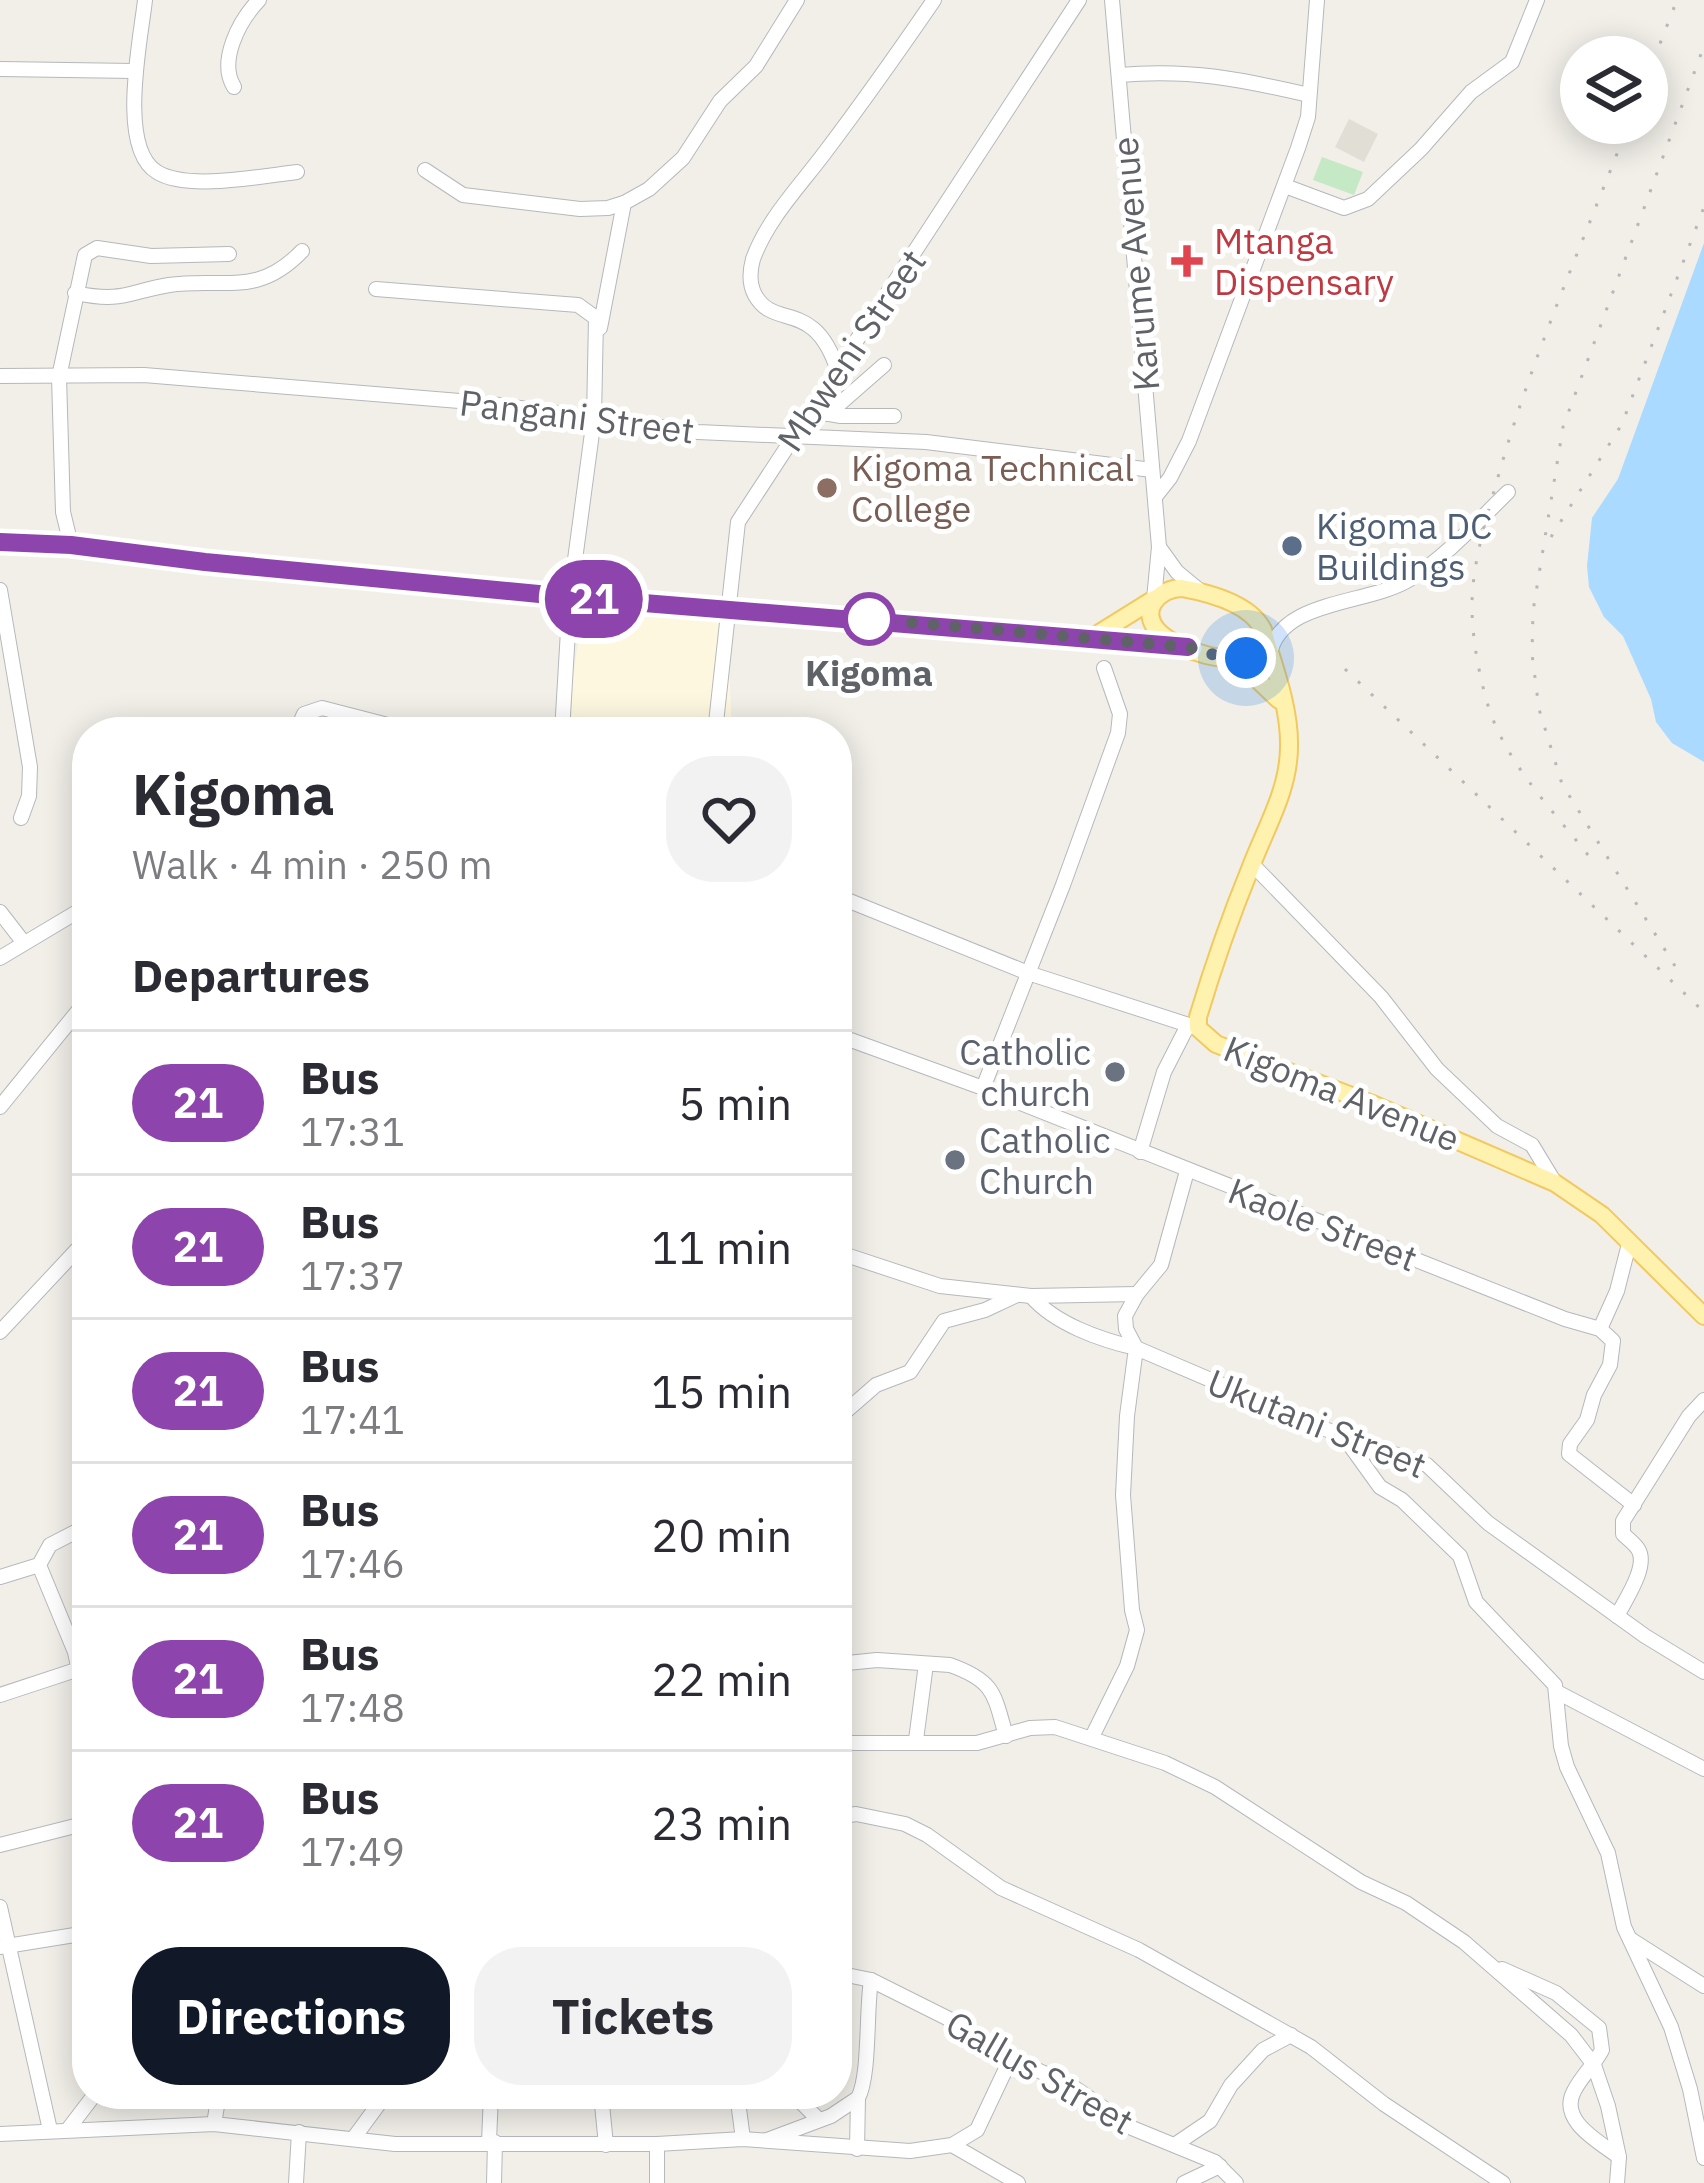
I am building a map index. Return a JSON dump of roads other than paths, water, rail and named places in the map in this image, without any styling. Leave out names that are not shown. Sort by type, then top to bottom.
[{"type":"main road","points":[[0,542],[71,545],[570,597],[1188,647],[1236,659],[1283,705]]},
{"type":"main road","points":[[1093,638],[1173,588],[1203,593],[1250,614],[1263,630],[1257,652],[1236,659]]},
{"type":"main road","points":[[1154,599],[1154,626],[1188,647]]},
{"type":"main road","name":"Kigoma Avenue","points":[[1263,630],[1283,705],[1287,769],[1192,1028],[1216,1044],[1370,1103],[1556,1183],[1602,1215],[1704,1316]]},
{"type":"street","points":[[145,0],[134,100],[141,149],[153,171],[176,179],[208,180],[296,172]]},
{"type":"street","points":[[234,87],[227,70],[232,50],[243,19],[259,0]]},
{"type":"street","points":[[425,170],[463,195],[580,209],[624,203],[649,189],[682,158],[720,101],[756,66],[797,0]]},
{"type":"street","points":[[838,371],[829,342],[814,326],[770,309],[756,298],[751,265],[782,207],[934,0]]},
{"type":"street","name":"Mbweni Street","points":[[716,717],[738,521],[794,436],[820,413],[838,371],[1079,0]]},
{"type":"street","name":"Karume Avenue","points":[[1112,0],[1159,547],[1154,599]]},
{"type":"street","points":[[1154,498],[1189,441],[1285,186],[1307,116],[1317,0]]},
{"type":"street","points":[[1285,186],[1344,208],[1368,199],[1471,92],[1512,62],[1537,0]]},
{"type":"street","points":[[0,69],[134,71]]},
{"type":"street","points":[[1119,75],[1173,70],[1232,77],[1309,95]]},
{"type":"street","points":[[597,342],[624,203]]},
{"type":"street","points":[[71,545],[63,512],[59,377],[81,264],[97,248],[151,256],[229,254]]},
{"type":"street","points":[[75,293],[120,298],[172,284],[250,284],[278,272],[302,251]]},
{"type":"street","points":[[376,290],[578,305],[596,318],[594,418],[570,597],[563,717]]},
{"type":"street","points":[[820,413],[884,365]]},
{"type":"street","name":"Pangani Street","points":[[0,376],[144,375],[484,403],[698,433],[926,442],[1152,470]]},
{"type":"street","points":[[820,413],[894,416]]},
{"type":"street","points":[[1270,654],[1276,634],[1292,619],[1387,591],[1416,576],[1508,492]]},
{"type":"street","points":[[1159,547],[1177,572],[1203,593]]},
{"type":"street","points":[[0,590],[30,766],[21,818]]},
{"type":"street","points":[[983,1088],[1118,733],[1120,714],[1104,668]]},
{"type":"street","points":[[303,717],[322,708],[357,717]]},
{"type":"street","points":[[1252,864],[1381,997],[1437,1069],[1497,1126],[1532,1145],[1556,1183]]},
{"type":"street","points":[[852,902],[1028,973],[1192,1028],[1164,1072],[1140,1152]]},
{"type":"street","points":[[0,912],[24,944]]},
{"type":"street","points":[[0,958],[72,915]]},
{"type":"street","points":[[0,1107],[72,1018]]},
{"type":"street","name":"Kaole Street","points":[[852,1040],[1600,1329]]},
{"type":"street","points":[[1092,1738],[1127,1666],[1137,1630],[1123,1495],[1136,1348],[1125,1316],[1161,1265],[1187,1171]]},
{"type":"street","points":[[1629,1244],[1600,1329],[1613,1341],[1610,1366],[1583,1427],[1568,1448],[1569,1454],[1634,1505]]},
{"type":"street","points":[[0,1332],[72,1255]]},
{"type":"street","points":[[852,1257],[940,1286],[1024,1296],[1137,1294]]},
{"type":"street","points":[[852,1393],[910,1372],[944,1322],[1024,1296]]},
{"type":"street","name":"Ukutani Street","points":[[1024,1296],[1064,1321],[1116,1344],[1136,1348],[1344,1437],[1427,1465],[1488,1523],[1704,1672]]},
{"type":"street","points":[[852,1406],[875,1385]]},
{"type":"street","points":[[1617,1616],[1641,1557],[1621,1528],[1689,1416],[1704,1400]]},
{"type":"street","points":[[1344,1437],[1380,1487],[1402,1500],[1460,1556],[1476,1602],[1551,1677],[1557,1692],[1561,1747],[1577,1792],[1608,1853],[1620,1916],[1671,2027],[1704,2158]]},
{"type":"street","points":[[0,1577],[39,1565],[50,1544],[72,1533]]},
{"type":"street","points":[[39,1565],[72,1645]]},
{"type":"street","points":[[852,1662],[950,1665],[990,1687],[1006,1736]]},
{"type":"street","points":[[916,1740],[926,1664]]},
{"type":"street","points":[[0,1695],[72,1672]]},
{"type":"street","points":[[1557,1692],[1704,1769]]},
{"type":"street","points":[[852,1742],[977,1743],[1043,1726],[1165,1763],[1215,1787],[1361,1882],[1420,1912],[1498,1968],[1571,2035],[1594,2065],[1619,2157],[1617,2183]]},
{"type":"street","points":[[852,1816],[871,1815],[916,1829],[1001,1888],[1108,1933],[1291,2035],[1503,2183]]},
{"type":"street","points":[[0,1845],[72,1827]]},
{"type":"street","points":[[0,1907],[4,1946],[50,2130]]},
{"type":"street","points":[[4,1946],[72,1936]]},
{"type":"street","points":[[1630,1939],[1704,1986]]},
{"type":"street","points":[[1498,1968],[1541,1984],[1590,2018],[1603,2039],[1594,2065],[1573,2093],[1571,2111],[1575,2121],[1619,2157]]},
{"type":"street","name":"Gallus Street","points":[[852,1976],[871,1980],[950,2019],[1011,2057],[1072,2086],[1132,2128],[1220,2166],[1236,2183]]},
{"type":"street","points":[[857,2150],[871,1980]]},
{"type":"street","points":[[1175,2144],[1210,2121],[1231,2085],[1263,2050],[1291,2035]]},
{"type":"street","points":[[0,2134],[214,2124],[395,2144],[606,2145],[743,2139],[910,2151],[952,2145],[976,2130],[1011,2057]]},
{"type":"street","points":[[852,2101],[858,2098]]},
{"type":"street","points":[[69,2128],[84,2109]]},
{"type":"street","points":[[214,2124],[216,2109]]},
{"type":"street","points":[[353,2139],[375,2109]]},
{"type":"street","points":[[491,2109],[494,2183]]},
{"type":"street","points":[[602,2109],[606,2145]]},
{"type":"street","points":[[739,2109],[743,2139]]},
{"type":"street","points":[[808,2109],[819,2120]]},
{"type":"street","points":[[762,2142],[838,2109]]},
{"type":"street","points":[[296,2183],[299,2132]]},
{"type":"street","points":[[657,2144],[657,2183]]},
{"type":"street","points":[[952,2145],[994,2178],[1018,2183]]},
{"type":"street","points":[[1184,2183],[1190,2152]]},
{"type":"street","points":[[1184,2183],[1220,2166]]},
{"type":"water","points":[[1704,243],[1704,762],[1672,743],[1656,722],[1623,636],[1604,617],[1589,587],[1587,566],[1592,518],[1618,479]]},
{"type":"railway","points":[[1663,36],[1677,0]]},
{"type":"railway","points":[[1675,966],[1562,784],[1539,709],[1532,654],[1533,611],[1563,427],[1704,46]]},
{"type":"railway","points":[[1588,855],[1530,783],[1495,724],[1477,658],[1472,595],[1480,543],[1512,432],[1621,144]]},
{"type":"railway","points":[[1551,537],[1622,424],[1704,207]]},
{"type":"railway","points":[[1345,669],[1704,1012]]},
{"type":"place","name":"Mtanga Dispensary","points":[[1187,261]]},
{"type":"place","name":"Kigoma Technical College","points":[[827,488]]},
{"type":"place","name":"Kigoma DC Buildings","points":[[1292,546]]},
{"type":"place","name":"Kigoma","points":[[869,619]]},
{"type":"place","name":"Catholic church","points":[[1115,1072]]},
{"type":"place","name":"Catholic Church","points":[[955,1160]]}]
